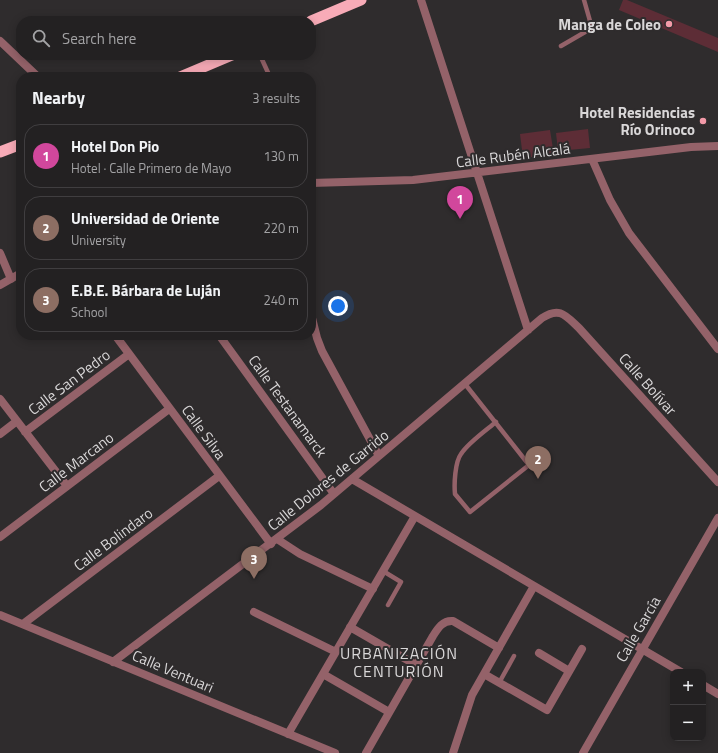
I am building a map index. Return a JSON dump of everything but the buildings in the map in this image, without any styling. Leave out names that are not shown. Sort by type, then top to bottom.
[{"type":"highway","points":[[316,19],[359,0]]},
{"type":"highway","points":[[192,72],[220,60]]},
{"type":"highway","points":[[0,152],[16,146]]},
{"type":"street","points":[[421,0],[528,330]]},
{"type":"street","points":[[0,41],[16,56]]},
{"type":"street","points":[[20,60],[33,72]]},
{"type":"street","name":"Calle Rubén Alcalá","points":[[316,183],[395,182],[691,147],[718,146]]},
{"type":"street","points":[[592,159],[610,200],[629,233],[718,349]]},
{"type":"street","points":[[0,254],[11,279]]},
{"type":"street","points":[[0,285],[16,276]]},
{"type":"street","name":"Calle Dolores de Garrido","points":[[113,662],[274,542],[352,479],[542,318],[554,312]]},
{"type":"street","name":"Calle Bolívar","points":[[554,312],[560,312],[579,328],[718,482]]},
{"type":"street","points":[[316,334],[322,351],[379,456]]},
{"type":"street","name":"Calle Silva","points":[[119,340],[219,476],[274,542]]},
{"type":"street","name":"Calle Testanamarck","points":[[223,340],[334,494]]},
{"type":"street","name":"Calle San Pedro","points":[[25,432],[130,354]]},
{"type":"street","points":[[0,399],[68,486]]},
{"type":"street","name":"Calle Marcano","points":[[0,537],[169,409]]},
{"type":"street","name":"Calle San Pedro","points":[[0,434],[17,422]]},
{"type":"street","name":"Calle Bolindaro","points":[[23,624],[219,476]]},
{"type":"street","points":[[352,479],[676,669]]},
{"type":"street","points":[[288,734],[415,516]]},
{"type":"street","name":"Calle García","points":[[583,753],[718,518]]},
{"type":"street","points":[[274,542],[373,589]]},
{"type":"street","points":[[453,753],[472,695],[534,586]]},
{"type":"street","points":[[254,612],[336,652]]},
{"type":"street","name":"Calle Ventuari","points":[[0,614],[335,753]]},
{"type":"street","points":[[366,753],[438,628],[445,622],[453,622],[499,648]]},
{"type":"street","points":[[350,627],[416,665]]},
{"type":"street","points":[[484,674],[547,710],[582,649]]},
{"type":"street","points":[[539,653],[569,671]]},
{"type":"street","points":[[323,674],[389,712]]},
{"type":"street","points":[[706,687],[718,694]]},
{"type":"lane","points":[[561,46],[592,28],[584,0]]},
{"type":"lane","points":[[262,60],[268,72]]},
{"type":"lane","points":[[465,384],[496,422],[529,465],[470,512],[455,494],[458,459],[470,445],[496,422]]},
{"type":"lane","points":[[383,571],[402,582],[388,605]]},
{"type":"lane","points":[[499,683],[514,656]]},
{"type":"shaded area","name":"Manga de Coleo","points":[[623,0],[627,0],[718,38],[718,52],[619,10]]},
{"type":"shaded area","points":[[588,129],[590,148],[558,151],[556,133]]},
{"type":"shaded area","points":[[550,130],[554,155],[523,158],[520,134]]},
{"type":"place","name":"Manga de Coleo","points":[[669,24]]},
{"type":"place","name":"Hotel Residencias Río Orinoco","points":[[703,121]]},
{"type":"place","name":"Hotel Don Pio","points":[[460,219]]},
{"type":"place","name":"Universidad de Oriente","points":[[538,479]]},
{"type":"place","name":"E.B.E. Bárbara de Luján","points":[[254,579]]},
{"type":"district","name":"URBANIZACIÓN CENTURIÓN","points":[[399,662]]}]
